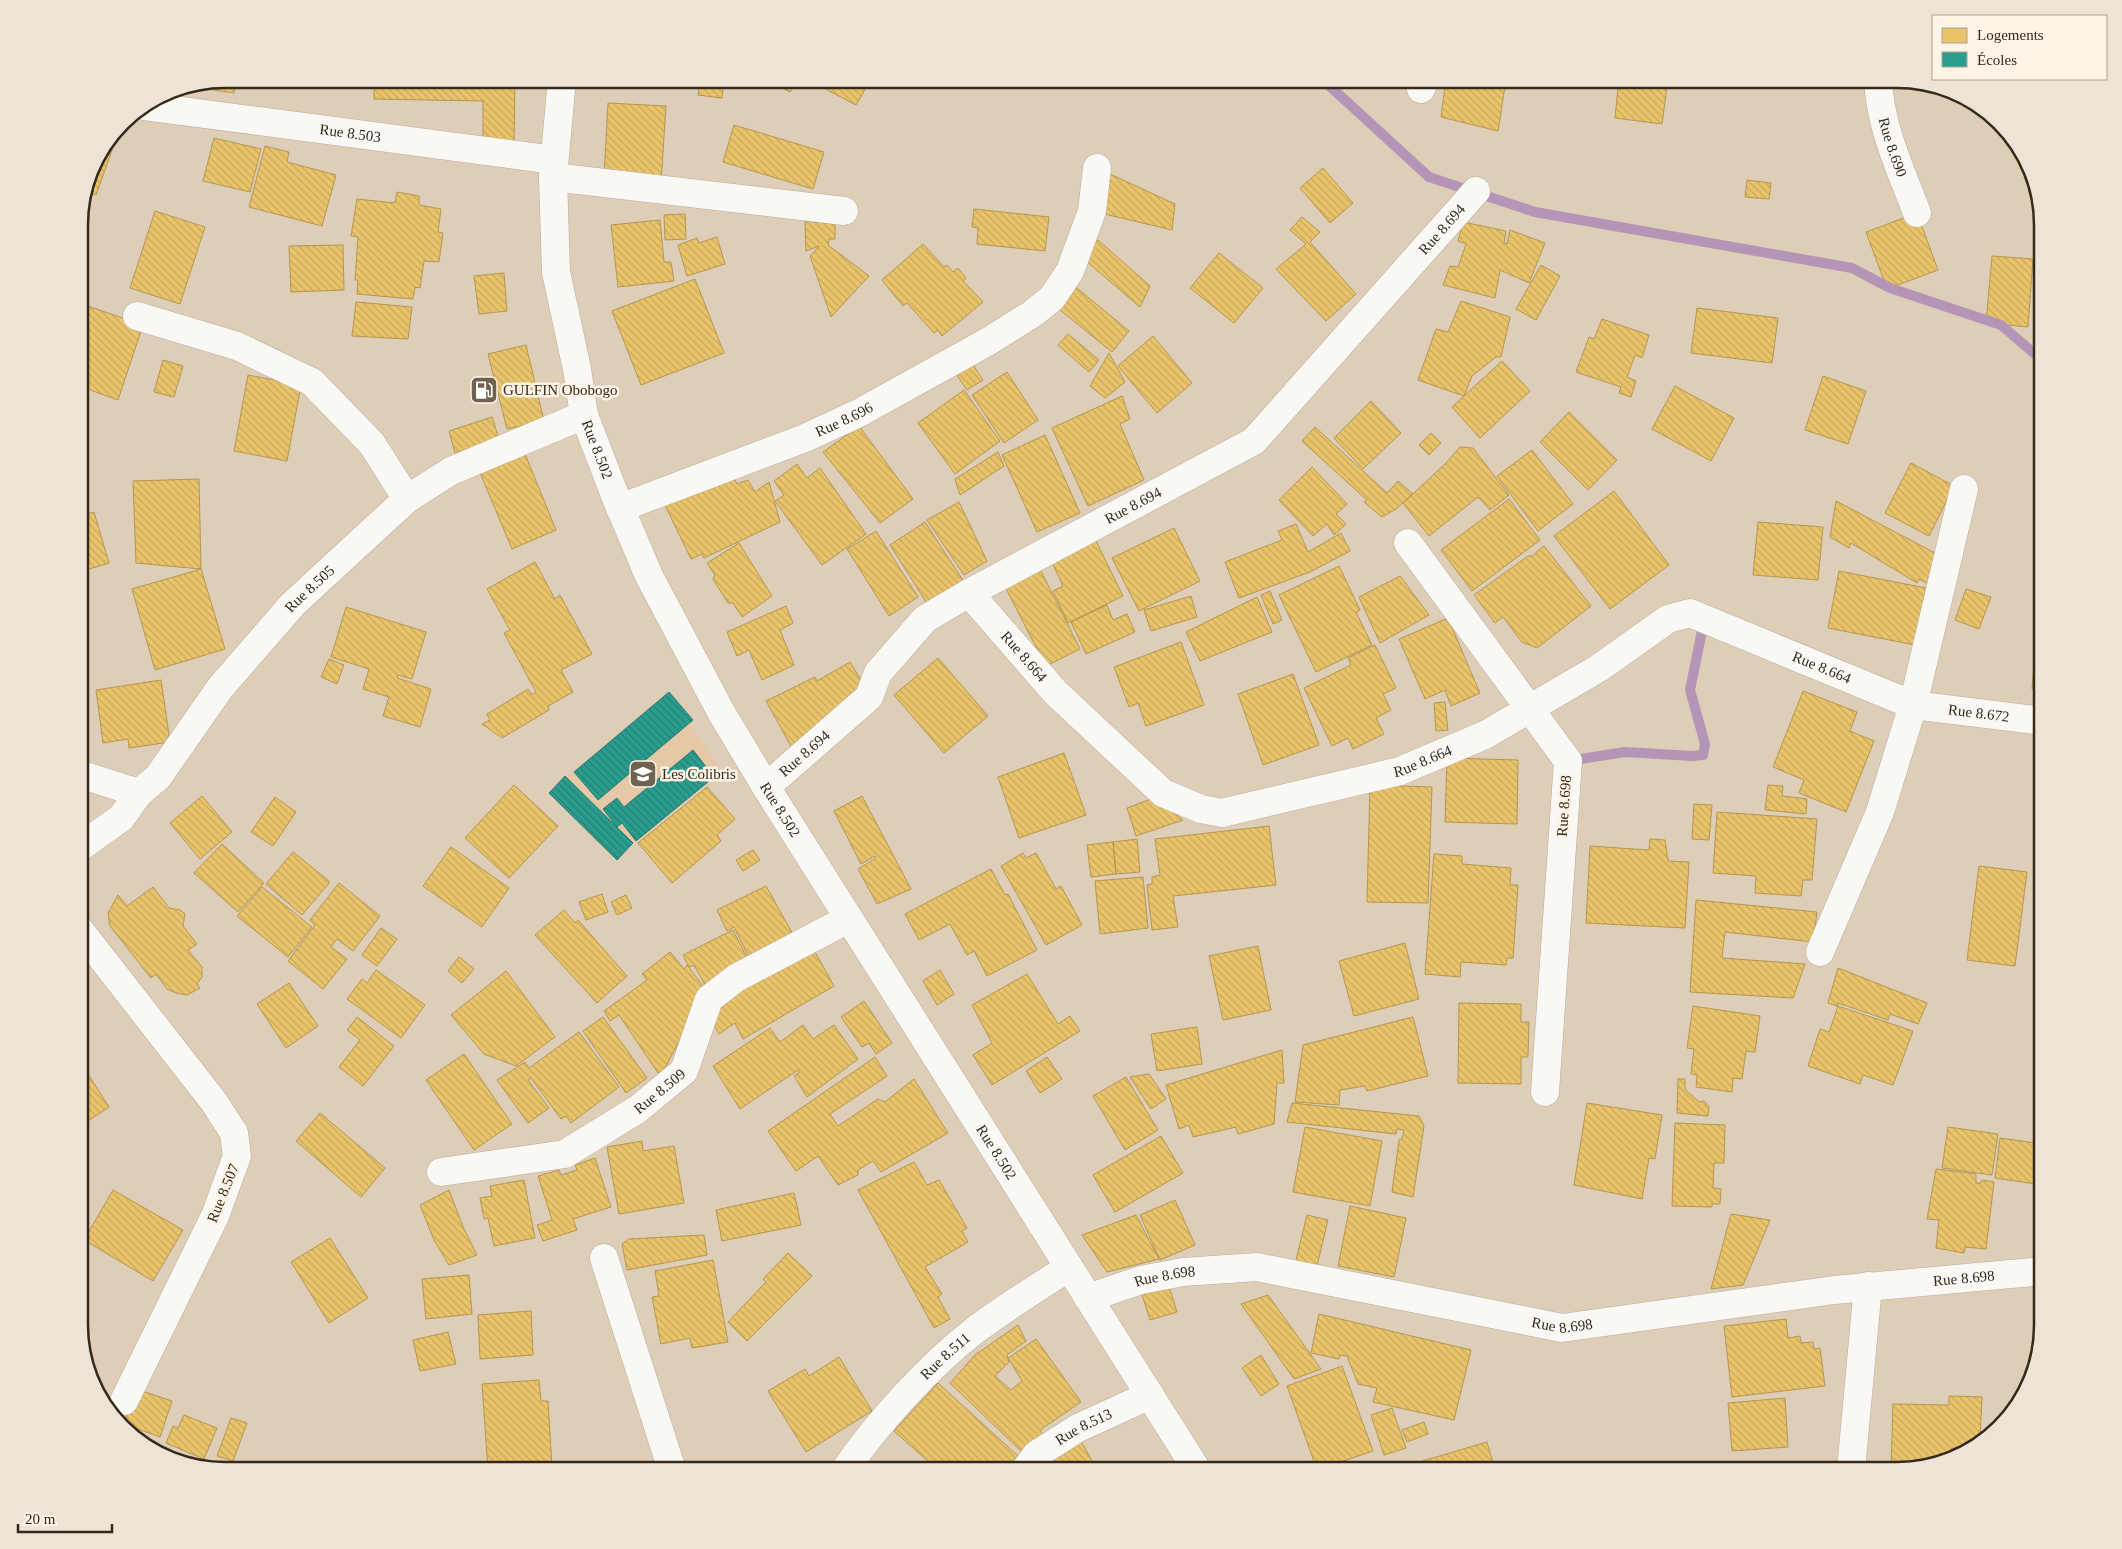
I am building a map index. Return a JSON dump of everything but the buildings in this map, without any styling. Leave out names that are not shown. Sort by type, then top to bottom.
[{"type":"street","name":"Rue 8.690","points":[[1878,87],[1879,105],[1890,143],[1917,213]]},
{"type":"street","name":"Rue 8.502","points":[[561,88],[554,168],[556,272],[577,369],[584,415],[649,576],[721,712],[766,788],[1192,1462]]},
{"type":"street","name":"Rue 8.503","points":[[154,107],[844,211]]},
{"type":"street","name":"Rue 8.696","points":[[620,508],[806,438],[859,413],[989,341],[1032,314],[1052,298],[1070,270],[1092,211],[1097,168]]},
{"type":"street","name":"Rue 8.694","points":[[766,788],[869,697],[878,673],[926,619],[969,593],[1254,441],[1476,191]]},
{"type":"street","points":[[137,316],[237,346],[312,382],[372,444],[407,499]]},
{"type":"street","name":"Rue 8.505","points":[[88,842],[121,818],[139,793],[158,777],[220,688],[293,604],[407,499],[450,471],[584,415]]},
{"type":"street","points":[[1820,952],[1880,812],[1913,705],[1964,490]]},
{"type":"street","name":"Rue 8.698","points":[[1408,543],[1568,761],[1544,1092]]},
{"type":"street","name":"Rue 8.664","points":[[969,593],[1055,692],[1163,793],[1201,810],[1222,814],[1400,771],[1485,735],[1599,668],[1668,619],[1690,613],[1913,705]]},
{"type":"street","name":"Rue 8.672","points":[[1913,705],[2034,720]]},
{"type":"street","points":[[88,777],[139,793]]},
{"type":"street","name":"Rue 8.509","points":[[441,1172],[565,1154],[638,1109],[684,1070],[709,999],[736,978],[848,919]]},
{"type":"street","name":"Rue 8.507","points":[[88,941],[214,1102],[234,1133],[238,1156],[215,1216],[124,1401]]},
{"type":"street","points":[[604,1258],[669,1462]]},
{"type":"street","name":"Rue 8.511","points":[[851,1462],[928,1373],[974,1331],[1069,1267]]},
{"type":"street","name":"Rue 8.698","points":[[1088,1298],[1140,1280],[1174,1273],[1257,1267],[1562,1328],[1868,1286],[2034,1272]]},
{"type":"street","points":[[1852,1462],[1868,1286]]},
{"type":"street","name":"Rue 8.513","points":[[1031,1462],[1037,1454],[1078,1428],[1150,1395]]},
{"type":"shaded area","name":"Les Colibris","points":[[669,692],[693,720],[689,723],[721,771],[636,841],[617,860],[549,793],[565,776],[574,772]]},
{"type":"waterway","points":[[1331,87],[1429,177],[1535,212],[1852,268],[1890,288],[2001,325],[2034,353]]},
{"type":"waterway","points":[[1568,761],[1625,752],[1703,755],[1705,744],[1690,690],[1704,621]]},
{"type":"place","name":"GULFIN Obobogo","points":[[484,390]]},
{"type":"place","name":"Les Colibris","points":[[643,774]]}]
